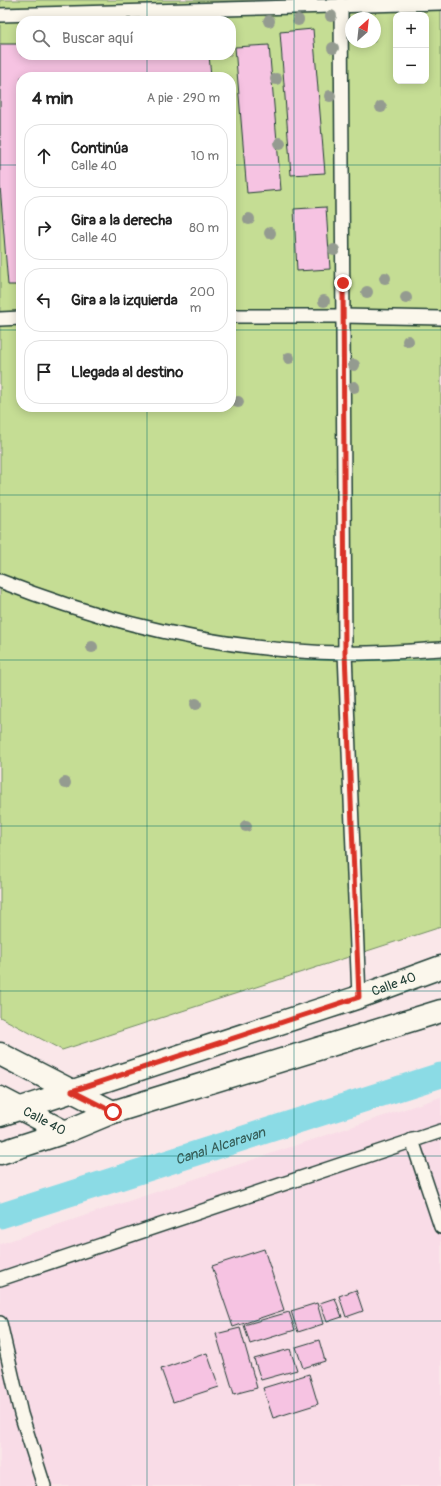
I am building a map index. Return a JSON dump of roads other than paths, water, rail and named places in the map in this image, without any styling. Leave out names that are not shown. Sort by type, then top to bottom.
[{"type":"main road","name":"Calle 40","points":[[10,1112],[359,997],[441,966]]},
{"type":"main road","name":"Calle 40","points":[[0,1098],[10,1112],[65,1132],[113,1112],[441,1011]]},
{"type":"main road","points":[[0,1054],[113,1112]]},
{"type":"main road","points":[[0,1153],[65,1132]]},
{"type":"lane","points":[[0,15],[441,3]]},
{"type":"lane","points":[[341,5],[345,653],[359,997]]},
{"type":"lane","points":[[236,316],[441,318]]},
{"type":"lane","points":[[0,319],[16,318]]},
{"type":"lane","points":[[0,581],[36,595],[137,625],[240,645],[345,653],[441,649]]},
{"type":"lane","points":[[0,1279],[441,1131]]},
{"type":"lane","points":[[412,1140],[441,1227]]},
{"type":"lane","points":[[0,1323],[21,1414],[44,1486]]},
{"type":"waterway","name":"Canal Alcaravan","points":[[0,1216],[441,1075]]}]
